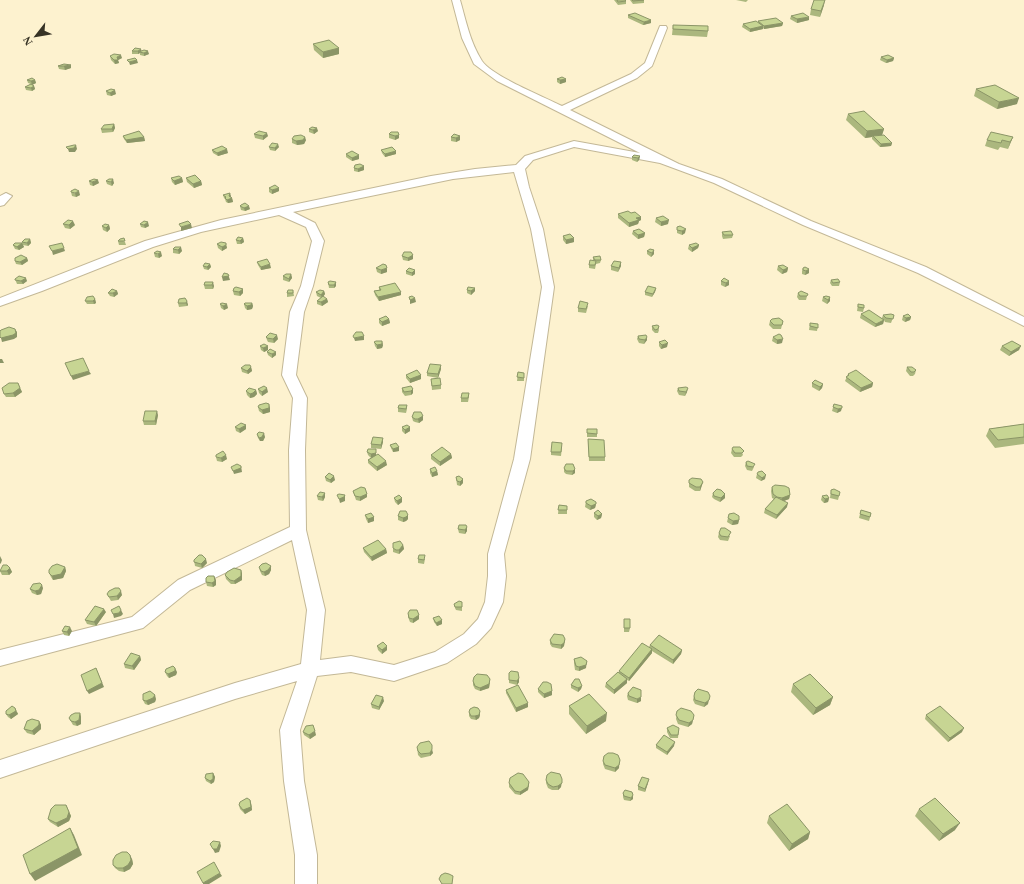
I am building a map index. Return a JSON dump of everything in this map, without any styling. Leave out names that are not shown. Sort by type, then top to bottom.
[{"type":"street","points":[[456,0],[466,38],[479,64],[506,83],[662,160],[718,181],[807,223],[922,270],[1024,322]]},
{"type":"street","points":[[562,110],[634,76],[649,64],[663,28]]},
{"type":"street","points":[[0,302],[32,292],[148,244],[177,235],[423,182],[502,169],[519,168],[529,158],[574,144],[662,160]]},
{"type":"street","points":[[0,769],[235,691],[310,669],[350,664],[394,673],[441,658],[470,639],[485,623],[494,602],[497,576],[496,554],[522,459],[548,287],[537,230],[522,187],[519,168]]},
{"type":"street","points":[[280,212],[289,214],[311,225],[318,241],[307,286],[297,312],[289,375],[300,398],[297,450],[298,530],[316,610],[310,669],[290,730],[294,781],[306,855],[306,884]]},
{"type":"street","points":[[0,658],[136,623],[184,585],[298,530]]},
{"type":"building","points":[[617,0],[625,0],[626,1],[618,2]]},
{"type":"building","points":[[814,0],[825,0],[821,11],[811,9]]},
{"type":"building","points":[[635,13],[651,20],[644,22],[628,15]]},
{"type":"building","points":[[803,13],[809,17],[797,19],[791,16]]},
{"type":"building","points":[[776,18],[783,23],[764,26],[758,21]]},
{"type":"building","points":[[756,21],[763,26],[750,29],[743,24]]},
{"type":"building","points":[[673,25],[708,26],[708,31],[673,29]]},
{"type":"building","points":[[329,40],[339,48],[323,52],[313,44]]},
{"type":"building","points":[[135,48],[141,49],[138,51],[132,51]]},
{"type":"building","points":[[144,50],[148,51],[144,53],[139,52]]},
{"type":"building","points":[[114,54],[121,55],[117,57],[118,60],[114,60],[110,56]]},
{"type":"building","points":[[888,55],[894,58],[887,60],[881,57]]},
{"type":"building","points":[[135,58],[137,60],[129,62],[127,60]]},
{"type":"building","points":[[64,64],[71,65],[58,66]]},
{"type":"building","points":[[562,77],[566,79],[557,79]]},
{"type":"building","points":[[32,78],[35,80],[27,80]]},
{"type":"building","points":[[31,84],[34,86],[31,88],[25,87]]},
{"type":"building","points":[[995,85],[1019,98],[999,102],[976,89]]},
{"type":"building","points":[[111,89],[115,90],[110,93],[106,91]]},
{"type":"building","points":[[864,111],[884,129],[867,131],[848,114]]},
{"type":"building","points":[[114,124],[112,129],[101,129],[104,125]]},
{"type":"building","points":[[312,127],[317,128],[313,130],[309,129]]},
{"type":"building","points":[[139,131],[144,137],[126,140],[123,136]]},
{"type":"building","points":[[259,131],[267,133],[263,136],[254,134]]},
{"type":"building","points":[[391,132],[398,132],[399,135],[395,136],[389,134]]},
{"type":"building","points":[[991,132],[1013,137],[1010,142],[1002,140],[1001,143],[987,140]]},
{"type":"building","points":[[454,134],[460,136],[456,138],[451,137]]},
{"type":"building","points":[[301,135],[305,137],[303,140],[296,141],[292,139],[294,136]]},
{"type":"building","points":[[884,135],[892,143],[881,144],[873,136]]},
{"type":"building","points":[[272,143],[278,144],[275,148],[269,147]]},
{"type":"building","points":[[76,145],[74,148],[68,149],[66,147]]},
{"type":"building","points":[[222,146],[227,149],[217,153],[212,150]]},
{"type":"building","points":[[392,147],[396,151],[385,154],[381,150]]},
{"type":"building","points":[[352,151],[359,155],[352,158],[346,154]]},
{"type":"building","points":[[634,155],[640,156],[638,158],[632,157]]},
{"type":"building","points":[[360,164],[364,166],[358,169],[354,168],[355,165]]},
{"type":"building","points":[[195,175],[201,181],[193,184],[186,178]]},
{"type":"building","points":[[179,176],[182,178],[174,181],[171,178]]},
{"type":"building","points":[[94,179],[98,180],[92,182],[89,181]]},
{"type":"building","points":[[113,179],[111,182],[106,181]]},
{"type":"building","points":[[275,185],[279,188],[272,190],[269,188]]},
{"type":"building","points":[[75,189],[79,191],[75,193],[71,192],[71,191]]},
{"type":"building","points":[[230,193],[229,196],[232,198],[227,200],[223,195]]},
{"type":"building","points":[[245,203],[249,206],[244,208],[240,206],[241,205]]},
{"type":"building","points":[[628,211],[631,213],[635,212],[641,217],[636,218],[639,220],[629,223],[618,214]]},
{"type":"building","points":[[663,216],[669,220],[661,222],[656,218]]},
{"type":"building","points":[[68,220],[73,221],[69,225],[63,224]]},
{"type":"building","points":[[144,221],[148,222],[144,225],[140,224]]},
{"type":"building","points":[[188,221],[191,224],[181,227],[179,224]]},
{"type":"building","points":[[105,224],[109,225],[106,228],[102,226]]},
{"type":"building","points":[[680,226],[686,229],[682,231],[677,230],[677,227]]},
{"type":"building","points":[[639,229],[645,233],[638,235],[633,231]]},
{"type":"building","points":[[731,231],[733,235],[724,235],[722,232]]},
{"type":"building","points":[[570,234],[574,238],[566,240],[563,236]]},
{"type":"building","points":[[238,237],[243,238],[240,241],[236,240]]},
{"type":"building","points":[[124,238],[125,241],[118,241],[120,239]]},
{"type":"building","points":[[25,239],[30,239],[27,243],[22,242]]},
{"type":"building","points":[[221,242],[226,243],[226,245],[222,247],[217,244]]},
{"type":"building","points":[[15,243],[22,243],[17,247],[13,245]]},
{"type":"building","points":[[62,243],[64,248],[52,251],[49,246]]},
{"type":"building","points":[[696,243],[699,245],[692,248],[689,245]]},
{"type":"building","points":[[175,247],[181,247],[178,250],[173,249]]},
{"type":"building","points":[[650,249],[654,250],[652,253],[647,251]]},
{"type":"building","points":[[157,251],[161,252],[158,254],[154,253]]},
{"type":"building","points":[[404,252],[411,252],[413,255],[408,258],[402,256]]},
{"type":"building","points":[[21,255],[27,258],[20,262],[15,261],[15,258]]},
{"type":"building","points":[[600,256],[601,260],[595,260],[593,257]]},
{"type":"building","points":[[267,259],[270,264],[261,267],[257,262]]},
{"type":"building","points":[[590,260],[596,261],[595,265],[589,265]]},
{"type":"building","points":[[614,261],[621,262],[619,268],[611,266]]},
{"type":"building","points":[[205,263],[210,264],[207,267],[203,266]]},
{"type":"building","points":[[383,264],[386,265],[387,268],[381,270],[376,268]]},
{"type":"building","points":[[783,265],[788,268],[783,270],[778,266]]},
{"type":"building","points":[[805,267],[809,269],[806,271],[803,270]]},
{"type":"building","points":[[409,268],[415,270],[412,273],[406,271]]},
{"type":"building","points":[[224,273],[228,274],[229,276],[222,277]]},
{"type":"building","points":[[286,274],[291,274],[289,279],[283,276]]},
{"type":"building","points":[[19,276],[26,278],[21,281],[15,280]]},
{"type":"building","points":[[724,278],[729,281],[726,283],[721,281]]},
{"type":"building","points":[[838,279],[840,282],[833,283],[831,280]]},
{"type":"building","points":[[205,282],[213,282],[212,285],[204,285]]},
{"type":"building","points":[[328,282],[336,282],[334,285],[329,285]]},
{"type":"building","points":[[395,283],[401,292],[378,297],[374,291],[381,290],[379,287]]},
{"type":"building","points":[[648,286],[656,288],[653,294],[645,292]]},
{"type":"building","points":[[236,287],[243,289],[239,292],[233,291]]},
{"type":"building","points":[[468,287],[475,288],[471,291],[467,290]]},
{"type":"building","points":[[112,289],[117,291],[108,293]]},
{"type":"building","points":[[288,290],[293,290],[293,293],[287,293]]},
{"type":"building","points":[[320,290],[324,291],[321,295],[316,292]]},
{"type":"building","points":[[801,291],[808,294],[807,296],[800,296],[798,293]]},
{"type":"building","points":[[93,296],[95,299],[93,301],[85,301],[87,297]]},
{"type":"building","points":[[323,296],[327,299],[321,302],[317,301]]},
{"type":"building","points":[[412,296],[415,298],[410,300],[409,297]]},
{"type":"building","points":[[823,297],[830,297],[828,300]]},
{"type":"building","points":[[185,298],[187,301],[186,303],[178,303],[179,299]]},
{"type":"building","points":[[580,301],[588,303],[586,309],[578,308]]},
{"type":"building","points":[[252,303],[251,305],[247,306],[244,304]]},
{"type":"building","points":[[220,304],[227,304],[223,306]]},
{"type":"building","points":[[858,304],[864,305],[864,308],[858,307]]},
{"type":"building","points":[[869,310],[884,320],[876,324],[861,314]]},
{"type":"building","points":[[908,314],[911,317],[906,318],[903,316]]},
{"type":"building","points":[[883,315],[894,315],[893,319],[886,318]]},
{"type":"building","points":[[386,316],[389,319],[382,322],[379,319]]},
{"type":"building","points":[[779,318],[783,321],[782,325],[774,325],[770,321],[772,319]]},
{"type":"building","points":[[810,323],[818,324],[818,328],[810,326]]},
{"type":"building","points":[[652,326],[659,326],[658,329],[655,330]]},
{"type":"building","points":[[9,327],[15,329],[16,333],[1,338],[0,331]]},
{"type":"building","points":[[356,332],[362,332],[364,336],[354,338],[353,336]]},
{"type":"building","points":[[270,333],[277,335],[273,339],[267,338],[266,337]]},
{"type":"building","points":[[779,334],[783,339],[777,340],[773,337]]},
{"type":"building","points":[[646,335],[647,337],[645,340],[639,339],[638,336]]},
{"type":"building","points":[[665,340],[668,343],[662,345],[659,342]]},
{"type":"building","points":[[382,341],[382,344],[377,345],[374,342]]},
{"type":"building","points":[[1012,341],[1021,346],[1011,352],[1002,346]]},
{"type":"building","points":[[264,344],[268,346],[263,348],[260,346]]},
{"type":"building","points":[[270,349],[276,352],[272,354],[267,352]]},
{"type":"building","points":[[83,358],[89,371],[71,376],[65,363]]},
{"type":"building","points":[[430,364],[441,365],[438,374],[427,373]]},
{"type":"building","points":[[245,365],[250,365],[251,367],[247,371],[241,368]]},
{"type":"building","points":[[907,367],[912,367],[916,370],[911,372]]},
{"type":"building","points":[[417,370],[421,375],[410,379],[406,375]]},
{"type":"building","points":[[856,370],[873,383],[861,388],[846,377],[849,375],[848,374]]},
{"type":"building","points":[[518,372],[524,373],[524,378],[517,377]]},
{"type":"building","points":[[440,378],[441,385],[432,386],[431,379]]},
{"type":"building","points":[[815,380],[823,384],[820,387],[812,383]]},
{"type":"building","points":[[9,383],[18,383],[20,388],[13,393],[4,394],[2,388]]},
{"type":"building","points":[[264,386],[267,388],[262,392],[258,389]]},
{"type":"building","points":[[411,386],[413,389],[411,391],[404,392],[402,388]]},
{"type":"building","points":[[249,388],[256,390],[250,394],[246,391]]},
{"type":"building","points":[[678,388],[688,388],[686,392],[679,391]]},
{"type":"building","points":[[462,393],[469,393],[468,398],[461,398]]},
{"type":"building","points":[[266,403],[269,404],[269,408],[262,410],[258,407],[259,405]]},
{"type":"building","points":[[834,404],[842,406],[842,408],[838,409],[833,407]]},
{"type":"building","points":[[399,405],[407,405],[406,409],[398,408]]},
{"type":"building","points":[[145,411],[157,411],[155,421],[143,421]]},
{"type":"building","points":[[414,412],[421,412],[423,416],[415,419],[412,417]]},
{"type":"building","points":[[241,423],[246,425],[239,429],[235,427]]},
{"type":"building","points":[[1024,424],[1024,437],[998,440],[989,429]]},
{"type":"building","points":[[407,425],[410,427],[405,430],[402,427]]},
{"type":"building","points":[[587,429],[597,429],[597,434],[587,433]]},
{"type":"building","points":[[259,432],[264,433],[262,437],[259,438],[257,434]]},
{"type":"building","points":[[373,437],[383,438],[381,445],[371,444]]},
{"type":"building","points":[[588,439],[604,440],[605,457],[589,457]]},
{"type":"building","points":[[552,442],[562,443],[561,452],[551,452]]},
{"type":"building","points":[[396,443],[399,447],[393,449],[390,445]]},
{"type":"building","points":[[442,447],[451,454],[440,462],[431,455]]},
{"type":"building","points":[[733,447],[740,447],[744,451],[742,453],[735,453],[732,449]]},
{"type":"building","points":[[368,449],[376,449],[376,453],[371,454],[367,452]]},
{"type":"building","points":[[223,451],[226,455],[221,458],[216,457],[216,455]]},
{"type":"building","points":[[378,454],[386,461],[377,467],[368,460]]},
{"type":"building","points":[[748,461],[755,464],[753,467],[747,466],[746,462]]},
{"type":"building","points":[[237,464],[241,466],[241,468],[233,471],[231,467]]},
{"type":"building","points":[[566,464],[573,464],[575,469],[573,471],[566,471],[564,468]]},
{"type":"building","points":[[435,467],[437,471],[432,473],[430,469]]},
{"type":"building","points":[[762,471],[766,475],[762,478],[757,474],[758,472]]},
{"type":"building","points":[[329,473],[334,476],[330,480],[325,477]]},
{"type":"building","points":[[459,476],[463,479],[460,482],[457,481],[456,477]]},
{"type":"building","points":[[692,478],[701,479],[703,482],[700,487],[696,487],[689,483],[689,480]]},
{"type":"building","points":[[775,485],[789,488],[790,495],[782,498],[777,497],[773,494],[772,487]]},
{"type":"building","points":[[361,487],[365,488],[367,494],[360,497],[355,496],[353,491]]},
{"type":"building","points":[[717,489],[721,490],[725,494],[721,498],[714,496],[713,493]]},
{"type":"building","points":[[834,489],[840,492],[839,496],[831,494],[831,490]]},
{"type":"building","points":[[320,492],[325,493],[322,497],[317,496]]},
{"type":"building","points":[[337,495],[345,495],[339,499]]},
{"type":"building","points":[[399,495],[402,498],[397,501],[394,498]]},
{"type":"building","points":[[827,495],[829,498],[825,499],[822,496]]},
{"type":"building","points":[[776,497],[788,503],[777,515],[765,509]]},
{"type":"building","points":[[591,499],[596,502],[596,504],[591,506],[586,503],[586,501]]},
{"type":"building","points":[[559,505],[567,506],[567,510],[558,510]]},
{"type":"building","points":[[598,510],[602,514],[598,516],[594,513]]},
{"type":"building","points":[[861,510],[871,513],[870,517],[860,514]]},
{"type":"building","points":[[400,511],[406,511],[408,515],[403,518],[398,516]]},
{"type":"building","points":[[371,513],[374,517],[368,519],[365,515]]},
{"type":"building","points":[[734,513],[739,516],[739,520],[733,521],[728,518],[729,514]]},
{"type":"building","points":[[459,525],[466,525],[467,527],[465,530],[458,529]]},
{"type":"building","points":[[721,528],[725,528],[731,532],[728,537],[721,536],[719,533]]},
{"type":"building","points":[[378,540],[386,549],[371,557],[363,548]]},
{"type":"building","points":[[400,541],[403,545],[399,550],[393,548],[393,543]]},
{"type":"building","points":[[199,555],[202,555],[206,559],[201,564],[194,562]]},
{"type":"building","points":[[419,555],[425,555],[424,560],[418,559]]},
{"type":"building","points":[[266,563],[271,566],[264,572],[261,571],[259,567]]},
{"type":"building","points":[[57,564],[65,567],[61,574],[52,576],[49,573],[49,570],[52,566]]},
{"type":"building","points":[[3,565],[7,565],[10,568],[7,571],[0,571]]},
{"type":"building","points":[[234,568],[241,570],[241,576],[234,581],[230,580],[225,575]]},
{"type":"building","points":[[208,576],[214,576],[215,581],[212,583],[206,582],[206,578]]},
{"type":"building","points":[[40,583],[42,585],[39,590],[35,591],[30,589],[33,584]]},
{"type":"building","points":[[119,588],[121,591],[117,596],[109,597],[107,594],[109,591]]},
{"type":"building","points":[[459,601],[462,602],[462,607],[455,607],[454,604]]},
{"type":"building","points":[[95,606],[104,609],[94,622],[85,620]]},
{"type":"building","points":[[119,606],[121,610],[119,613],[113,614],[111,610]]},
{"type":"building","points":[[410,610],[417,610],[419,615],[413,619],[409,618],[408,613]]},
{"type":"building","points":[[439,616],[442,620],[436,623],[433,618]]},
{"type":"building","points":[[624,619],[630,619],[630,628],[624,628]]},
{"type":"building","points":[[65,626],[70,627],[67,632],[62,631]]},
{"type":"building","points":[[554,634],[563,635],[565,639],[564,643],[561,645],[552,644],[550,640]]},
{"type":"building","points":[[659,635],[682,650],[673,660],[650,645]]},
{"type":"building","points":[[383,642],[387,646],[382,650],[377,646]]},
{"type":"building","points":[[642,643],[652,649],[629,678],[619,671]]},
{"type":"building","points":[[131,653],[140,656],[132,666],[124,664]]},
{"type":"building","points":[[581,657],[587,661],[586,665],[579,667],[576,666],[574,659]]},
{"type":"building","points":[[173,666],[175,671],[168,674],[165,672],[166,669]]},
{"type":"building","points":[[96,668],[102,683],[87,691],[81,675]]},
{"type":"building","points":[[511,671],[518,672],[519,678],[517,681],[509,680],[509,673]]},
{"type":"building","points":[[618,672],[627,679],[614,690],[606,683]]},
{"type":"building","points":[[477,674],[487,675],[490,679],[489,684],[480,688],[475,686],[473,681]]},
{"type":"building","points":[[810,674],[833,697],[816,708],[793,684]]},
{"type":"building","points":[[575,679],[579,679],[582,686],[578,688],[571,685]]},
{"type":"building","points":[[543,682],[551,684],[552,691],[544,694],[538,689]]},
{"type":"building","points":[[518,685],[528,703],[516,708],[506,690]]},
{"type":"building","points":[[633,687],[641,690],[641,697],[637,699],[629,696],[628,693]]},
{"type":"building","points":[[698,689],[708,692],[710,696],[709,700],[705,703],[695,700],[695,692]]},
{"type":"building","points":[[150,691],[155,695],[153,698],[146,701],[143,700],[143,694]]},
{"type":"building","points":[[589,694],[607,713],[587,726],[569,706]]},
{"type":"building","points":[[376,695],[383,697],[379,707],[371,704]]},
{"type":"building","points":[[12,706],[16,711],[9,715],[6,714],[6,711]]},
{"type":"building","points":[[940,706],[964,728],[950,738],[926,715]]},
{"type":"building","points":[[474,707],[478,708],[480,711],[479,715],[471,716],[469,712],[470,709]]},
{"type":"building","points":[[681,708],[691,711],[694,715],[693,720],[689,723],[679,720],[676,715],[677,711]]},
{"type":"building","points":[[75,713],[80,713],[79,720],[75,722],[71,721],[69,718]]},
{"type":"building","points":[[32,719],[39,721],[39,725],[32,731],[24,729],[27,721]]},
{"type":"building","points":[[313,725],[315,731],[309,735],[303,732],[306,726]]},
{"type":"building","points":[[673,725],[679,728],[678,735],[671,735],[667,728]]},
{"type":"building","points":[[664,735],[675,742],[667,752],[656,745]]},
{"type":"building","points":[[429,741],[432,745],[430,753],[421,754],[417,747],[420,743]]},
{"type":"building","points":[[608,753],[618,755],[620,760],[619,765],[615,768],[605,765],[603,761],[604,756]]},
{"type":"building","points":[[551,772],[560,774],[562,783],[558,786],[553,787],[548,784],[546,780],[547,775]]},
{"type":"building","points":[[213,773],[213,779],[210,781],[205,778],[206,774]]},
{"type":"building","points":[[518,773],[523,774],[529,782],[528,787],[520,792],[515,791],[509,783],[510,778]]},
{"type":"building","points":[[642,777],[649,779],[645,789],[638,786]]},
{"type":"building","points":[[625,790],[632,792],[633,795],[631,798],[624,796],[623,793]]},
{"type":"building","points":[[247,798],[250,800],[251,807],[243,810],[239,805],[240,802]]},
{"type":"building","points":[[935,798],[960,823],[943,834],[919,809]]},
{"type":"building","points":[[787,804],[810,832],[792,844],[769,816]]},
{"type":"building","points":[[55,805],[66,805],[69,812],[67,818],[56,823],[48,819],[51,809]]},
{"type":"building","points":[[70,828],[78,848],[30,874],[23,855]]},
{"type":"building","points":[[213,841],[220,842],[217,849],[213,849],[210,844]]},
{"type":"building","points":[[122,852],[127,852],[130,855],[131,860],[128,865],[123,868],[117,868],[113,865],[113,860],[116,855]]},
{"type":"building","points":[[214,862],[220,873],[203,883],[197,872]]},
{"type":"building","points":[[445,873],[453,876],[452,884],[442,884],[439,879],[441,875]]}]
